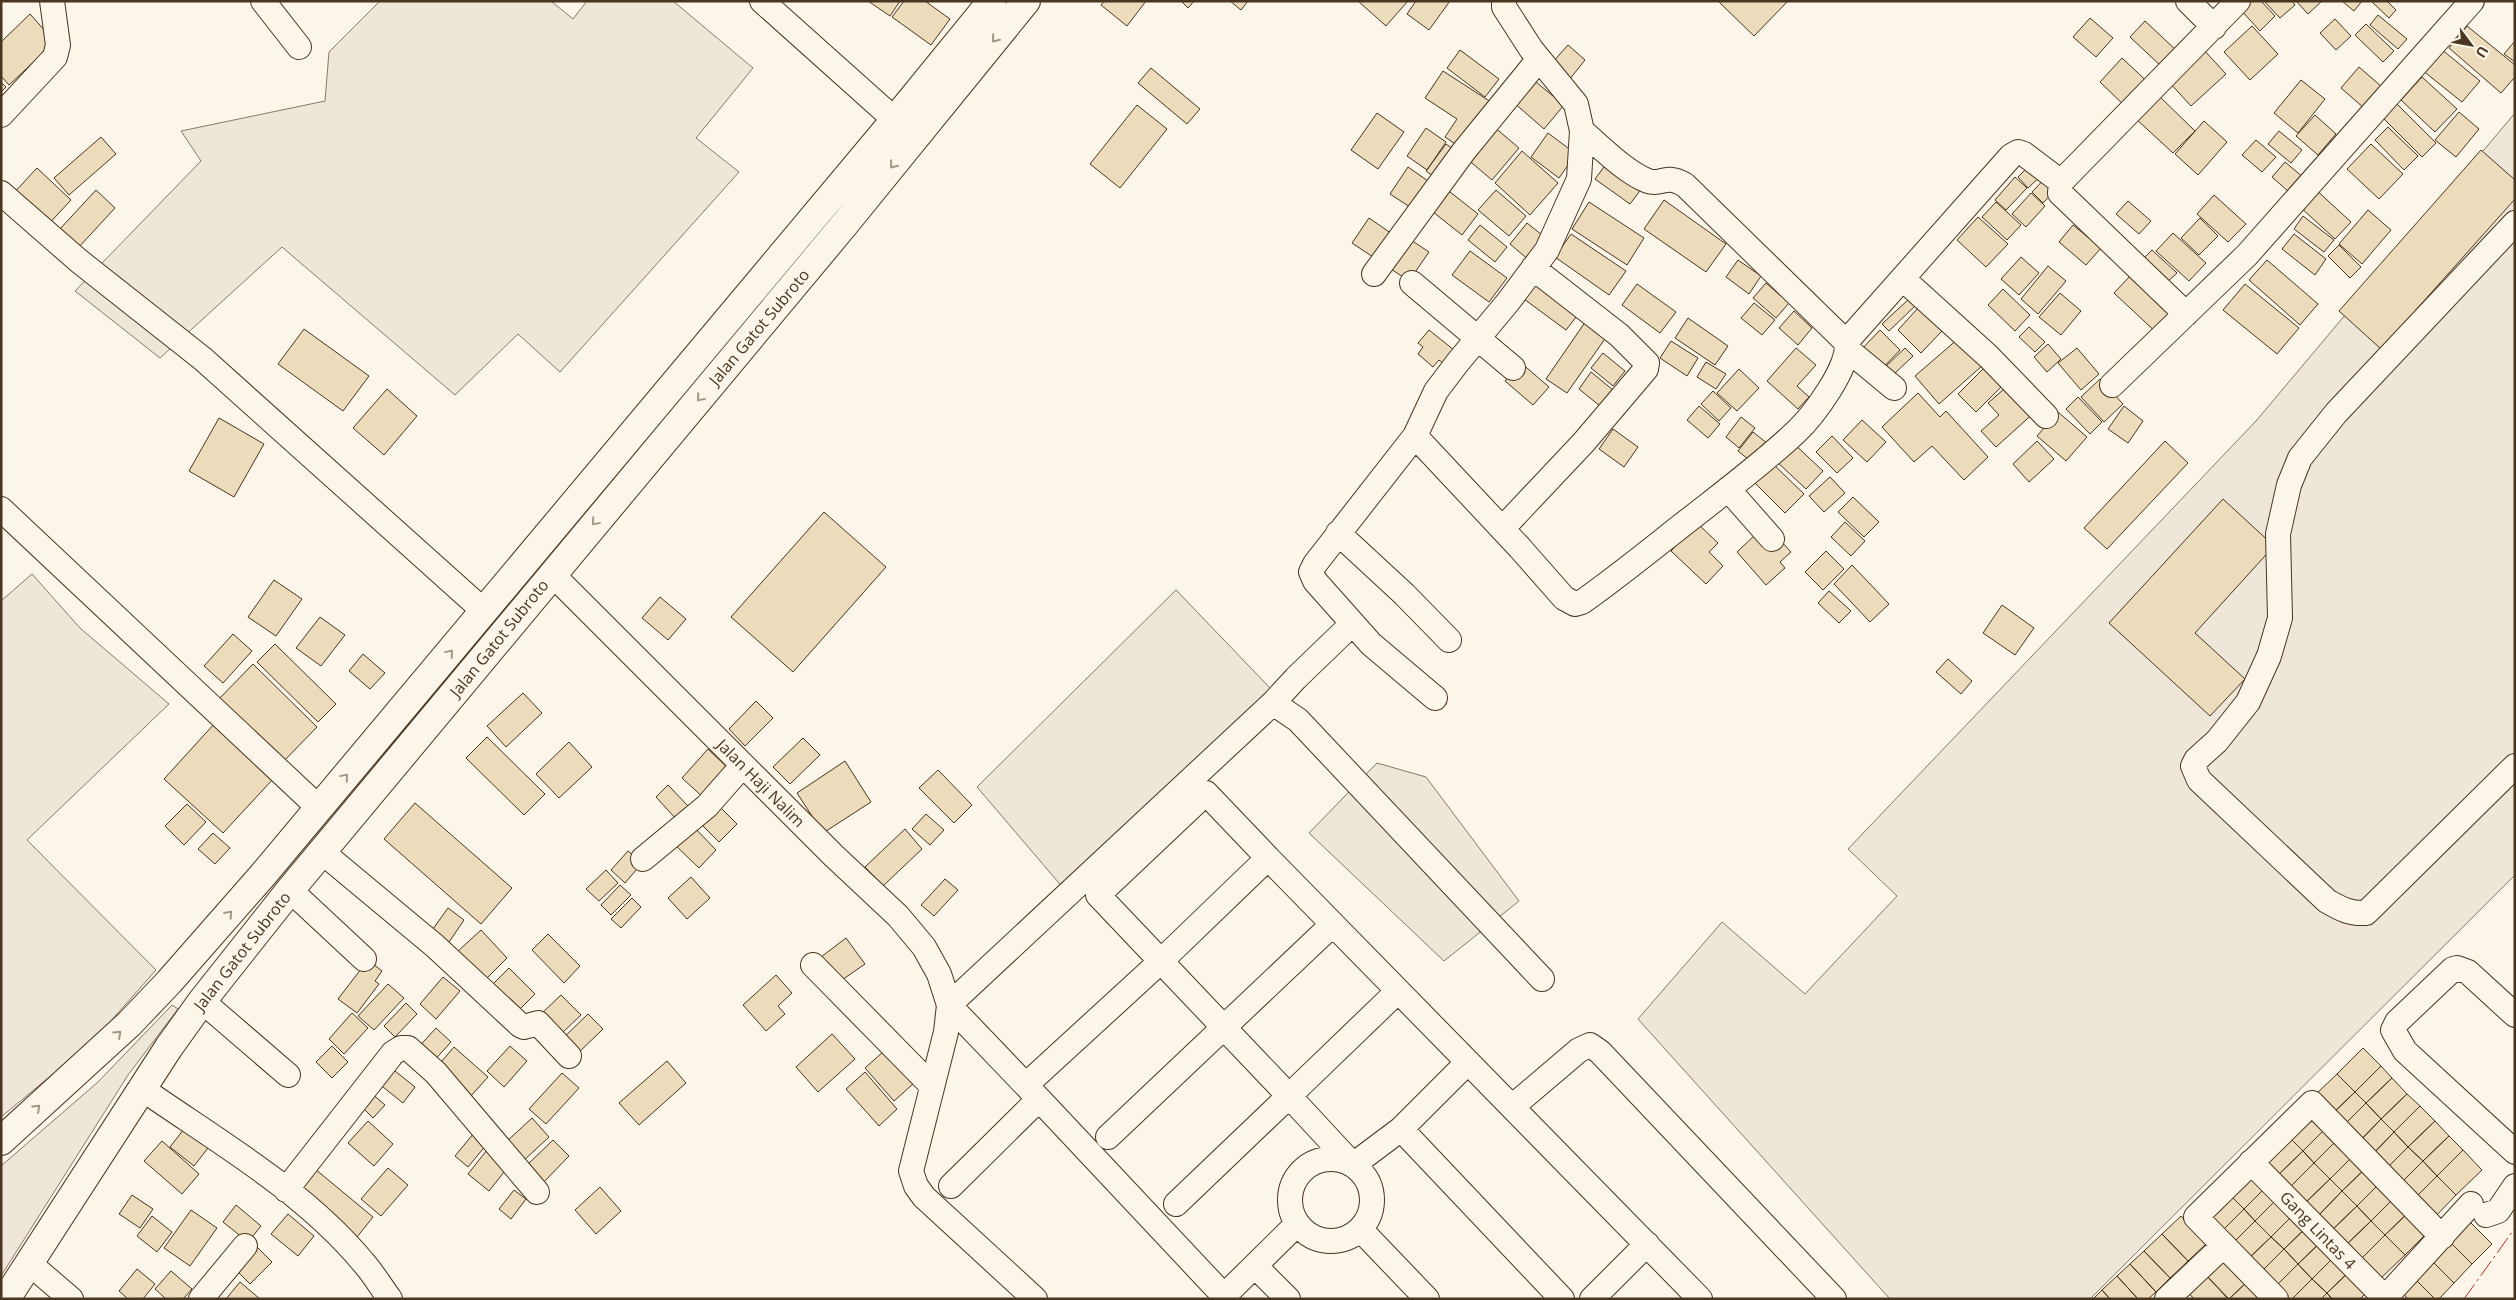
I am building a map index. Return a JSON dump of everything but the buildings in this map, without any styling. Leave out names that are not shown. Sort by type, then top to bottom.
[{"type":"highway","name":"Jalan Gatot Subroto","points":[[1,1142],[129,1024],[170,982],[484,612],[992,1]]},
{"type":"highway","name":"Jalan Gatot Subroto","points":[[6,1299],[141,1088],[202,1002],[290,890],[844,225],[1026,1]]},
{"type":"street","points":[[1,115],[55,57],[58,45],[52,1]]},
{"type":"street","points":[[263,1],[299,47]]},
{"type":"street","points":[[762,1],[895,120]]},
{"type":"street","points":[[1435,698],[1371,644],[1315,581],[1311,572],[1338,533],[1415,436],[1436,392],[1547,250],[1579,179],[1582,131],[1576,104],[1539,59],[1504,8],[1504,1]]},
{"type":"street","points":[[2188,1],[2214,27]]},
{"type":"street","points":[[2186,314],[2060,193],[2061,182],[2238,1]]},
{"type":"street","points":[[2112,385],[2247,255],[2467,3]]},
{"type":"street","points":[[1374,274],[1464,151],[1539,59]]},
{"type":"street","points":[[1582,131],[1625,166],[1647,181],[1671,178],[1685,185],[1847,346],[1894,388]]},
{"type":"street","points":[[1415,436],[1564,598],[1575,604],[1582,602],[1620,575],[1797,432],[1828,390],[1842,366],[1847,346],[2011,156],[2018,152],[2024,154],[2061,182]]},
{"type":"street","points":[[1,193],[79,261],[203,359],[484,612]]},
{"type":"street","points":[[2515,223],[2336,413],[2300,458],[2289,485],[2278,534],[2280,618],[2269,656],[2248,702],[2216,741],[2196,760],[2193,766],[2199,780],[2327,901],[2344,911],[2355,914],[2366,913],[2515,766]]},
{"type":"street","points":[[1502,529],[1584,442],[1646,369],[1647,363],[1619,335],[1533,268]]},
{"type":"street","points":[[1903,279],[1976,344],[2046,416]]},
{"type":"street","points":[[1412,283],[1476,339],[1513,368]]},
{"type":"street","points":[[1728,489],[1772,539]]},
{"type":"street","points":[[1,509],[319,808]]},
{"type":"street","points":[[1338,533],[1404,594],[1449,640]]},
{"type":"street","name":"Jalan Haji Nalim","points":[[552,574],[743,765],[898,916],[924,947],[939,974],[949,1005]]},
{"type":"street","points":[[1035,1299],[924,1197],[916,1186],[911,1171],[911,1162],[930,1085],[946,1032],[949,1005],[1273,703],[1352,624]]},
{"type":"street","points":[[1273,703],[1298,720],[1542,979]]},
{"type":"street","points":[[643,858],[707,806],[743,765]]},
{"type":"street","points":[[1353,1165],[1332,1158],[1308,1165],[1298,1174],[1292,1186],[1291,1212],[1297,1224],[1306,1233],[1318,1239],[1333,1241],[1346,1238],[1360,1229],[1367,1219],[1372,1205],[1371,1191],[1366,1178],[1098,895],[1206,793],[1332,925],[1700,1299]]},
{"type":"street","points":[[322,852],[435,946],[520,1025],[524,1027],[538,1023],[569,1056]]},
{"type":"street","points":[[951,1186],[1033,1092],[1160,962],[1268,858]]},
{"type":"street","points":[[290,890],[364,959]]},
{"type":"street","points":[[1108,1137],[1332,925]]},
{"type":"street","points":[[813,964],[930,1085]]},
{"type":"street","points":[[2515,1015],[2468,972],[2457,968],[2453,969],[2397,1022],[2393,1030],[2405,1051],[2515,1152]]},
{"type":"street","points":[[1176,1204],[1398,992]]},
{"type":"street","points":[[202,1002],[288,1075]]},
{"type":"street","points":[[949,1005],[1033,1092],[1223,1297],[1297,1224]]},
{"type":"street","points":[[1512,1107],[1579,1050],[1590,1045],[1600,1052],[1834,1299]]},
{"type":"street","points":[[286,1190],[393,1053],[401,1048],[408,1048],[436,1073],[537,1192]]},
{"type":"street","points":[[1353,1165],[1401,1129],[1468,1062]]},
{"type":"street","points":[[141,1088],[308,1206],[363,1261],[390,1299]]},
{"type":"street","points":[[2276,1299],[2196,1217],[2312,1103],[2442,1237]]},
{"type":"street","points":[[1401,1129],[1562,1299]]},
{"type":"street","name":"Gang Lintas 4","points":[[2251,1162],[2384,1298]]},
{"type":"street","points":[[2384,1298],[2442,1237],[2478,1209],[2498,1211],[2515,1186]]},
{"type":"street","points":[[1360,1229],[1427,1299]]},
{"type":"street","points":[[1592,1299],[1647,1244]]},
{"type":"street","points":[[201,1299],[245,1246]]},
{"type":"street","points":[[2167,1299],[2223,1246]]},
{"type":"street","points":[[29,1263],[71,1299]]},
{"type":"street","points":[[1255,1266],[1288,1299]]},
{"type":"shaded area","points":[[380,1],[551,1],[573,19],[587,1],[673,1],[753,68],[696,138],[739,172],[560,372],[518,334],[455,395],[282,247],[160,358],[75,291],[201,161],[181,131],[325,101],[329,52]]},
{"type":"shaded area","points":[[2515,113],[2515,875],[2090,1299],[1890,1299],[1638,1019],[1722,922],[1805,994],[1897,896],[1848,849],[2256,421]]},
{"type":"shaded area","points":[[32,574],[80,628],[169,704],[27,840],[156,970],[94,1040],[1,1117],[1,601]]},
{"type":"shaded area","points":[[1176,590],[1271,689],[1070,896],[977,787]]},
{"type":"shaded area","points":[[1377,763],[1426,777],[1519,901],[1444,961],[1309,833]]},
{"type":"shaded area","points":[[172,1005],[178,1009],[128,1075],[1,1276],[1,1166],[98,1082]]},
{"type":"power","points":[[2464,1299],[2515,1228]]}]
